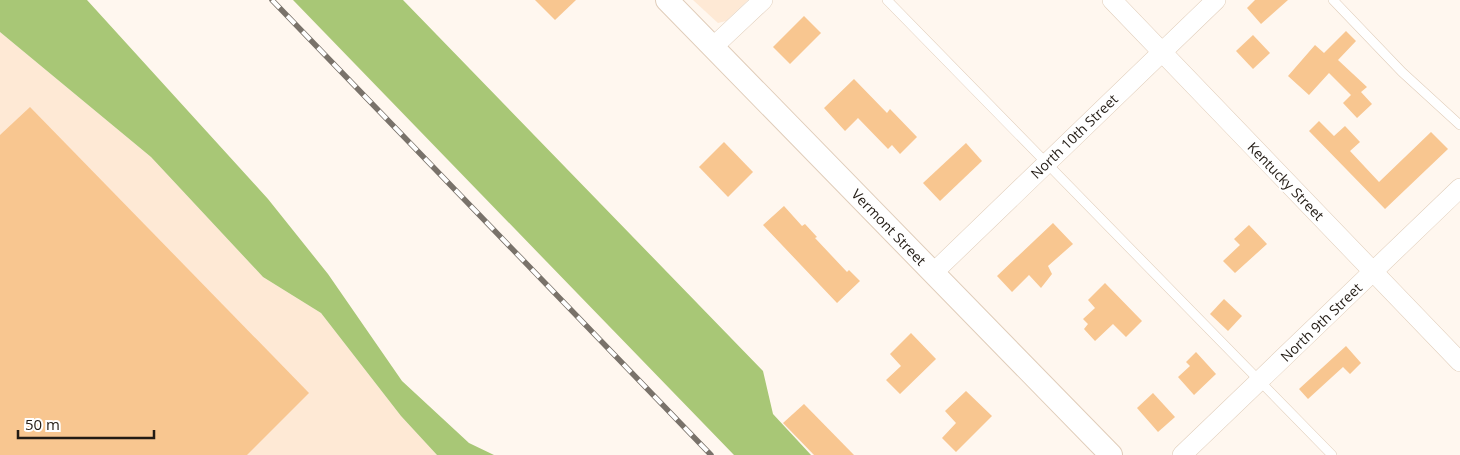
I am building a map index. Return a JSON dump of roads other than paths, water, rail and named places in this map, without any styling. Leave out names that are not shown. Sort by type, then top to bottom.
[{"type":"street","name":"Vermont Street","points":[[667,0],[1111,455]]},
{"type":"street","points":[[713,47],[763,0]]},
{"type":"street","name":"Kentucky Street","points":[[1112,0],[1460,362]]},
{"type":"street","name":"North 10th Street","points":[[933,273],[1216,0]]},
{"type":"street","name":"North 9th Street","points":[[1182,455],[1460,188]]},
{"type":"lane","points":[[887,0],[1332,455]]},
{"type":"lane","points":[[1333,0],[1402,72],[1460,125]]},
{"type":"railway","points":[[272,0],[711,455]]}]
